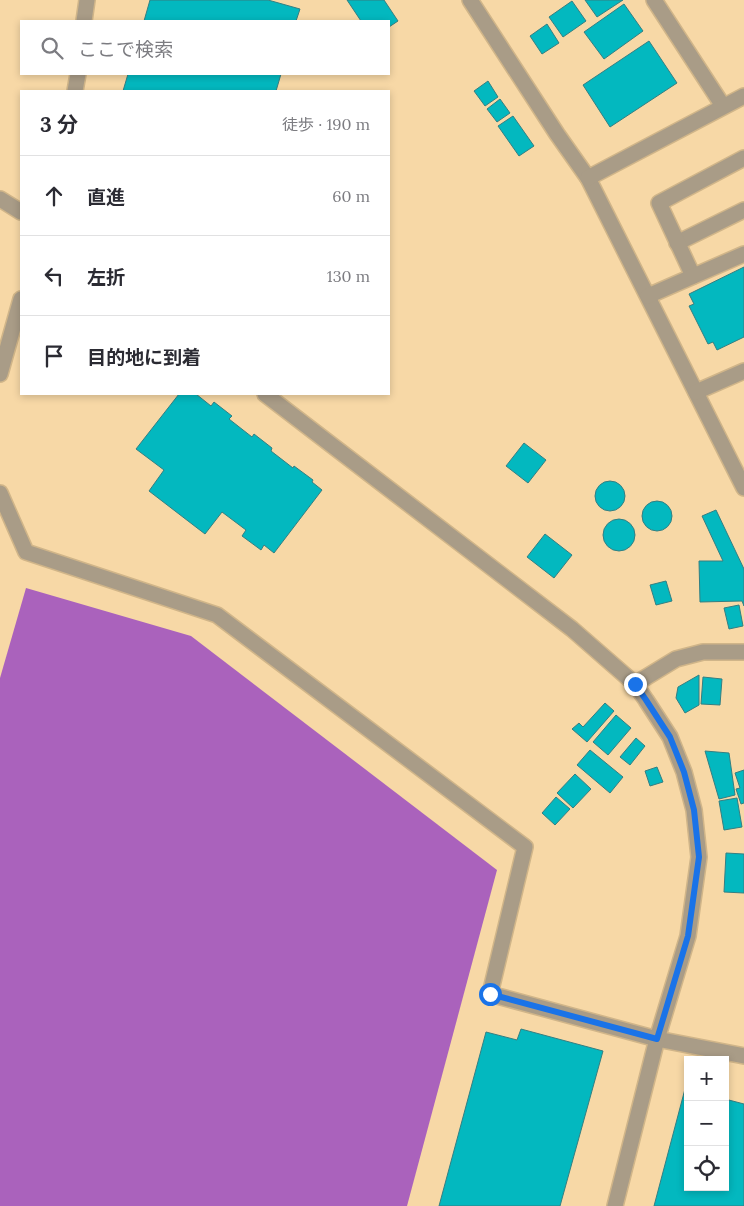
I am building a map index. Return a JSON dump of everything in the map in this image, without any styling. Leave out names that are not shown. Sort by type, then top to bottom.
[{"type":"street","points":[[84,20],[87,0]]},
{"type":"street","points":[[470,0],[557,134],[588,178],[696,392],[740,469],[744,488]]},
{"type":"street","points":[[654,0],[723,106]]},
{"type":"street","points":[[75,90],[78,75]]},
{"type":"street","points":[[588,178],[744,96]]},
{"type":"street","points":[[694,276],[659,203],[744,158]]},
{"type":"street","points":[[0,199],[20,211]]},
{"type":"street","points":[[678,243],[744,210]]},
{"type":"street","points":[[648,296],[744,254]]},
{"type":"street","points":[[0,374],[20,303]]},
{"type":"street","points":[[696,392],[744,370]]},
{"type":"street","points":[[266,395],[572,629],[635,684],[670,737],[684,772],[694,810],[699,857],[688,936],[657,1039],[615,1206]]},
{"type":"street","points":[[0,493],[26,552],[217,615],[525,847],[490,994],[657,1039],[744,1056]]},
{"type":"street","points":[[635,684],[676,659],[703,652],[744,652]]},
{"type":"shaded area","points":[[26,588],[191,636],[497,870],[407,1206],[0,1206],[0,678]]},
{"type":"building","points":[[150,0],[268,0],[300,9],[296,20],[144,20]]},
{"type":"building","points":[[347,0],[384,0],[398,21],[390,26],[390,20],[360,20]]},
{"type":"building","points":[[585,0],[623,0],[597,17]]},
{"type":"building","points":[[572,1],[586,21],[563,37],[549,17]]},
{"type":"building","points":[[624,4],[643,31],[604,59],[584,32]]},
{"type":"building","points":[[547,24],[559,43],[542,54],[530,36]]},
{"type":"building","points":[[649,41],[677,83],[610,127],[583,85]]},
{"type":"building","points":[[128,75],[281,75],[276,90],[123,90]]},
{"type":"building","points":[[488,81],[498,97],[485,106],[474,91]]},
{"type":"building","points":[[500,99],[510,113],[497,122],[487,109]]},
{"type":"building","points":[[513,116],[534,146],[519,156],[498,126]]},
{"type":"building","points":[[744,267],[744,337],[717,350],[713,342],[708,344],[689,306],[694,304],[689,294]]},
{"type":"building","points":[[178,395],[197,395],[211,406],[214,402],[232,416],[229,419],[252,437],[254,434],[272,448],[271,451],[313,480],[312,482],[322,490],[274,553],[264,545],[261,550],[242,536],[246,530],[222,512],[205,534],[149,491],[164,470],[136,449]]},
{"type":"building","points":[[524,443],[546,460],[528,483],[506,466]]},
{"type":"building","points":[[610,481],[621,485],[625,496],[621,507],[610,511],[599,507],[595,496],[599,485]]},
{"type":"building","points":[[657,501],[668,505],[672,516],[668,527],[657,531],[646,527],[642,516],[646,505]]},
{"type":"building","points":[[716,510],[744,569],[744,606],[742,601],[700,602],[699,561],[723,561],[702,516]]},
{"type":"building","points":[[619,519],[625,520],[630,524],[634,529],[634,541],[630,546],[625,550],[619,551],[613,550],[608,546],[604,541],[603,535],[604,529],[608,524],[613,520]]},
{"type":"building","points":[[545,534],[572,555],[554,578],[527,557]]},
{"type":"building","points":[[666,581],[672,601],[656,605],[650,585]]},
{"type":"building","points":[[739,605],[743,626],[729,629],[724,608]]},
{"type":"building","points":[[699,675],[699,705],[685,713],[676,698],[678,687]]},
{"type":"building","points":[[703,677],[722,679],[720,705],[701,704]]},
{"type":"building","points":[[605,703],[614,711],[587,742],[572,729],[579,723],[583,727]]},
{"type":"building","points":[[616,715],[631,728],[608,755],[593,742]]},
{"type":"building","points":[[636,738],[645,746],[630,765],[620,757]]},
{"type":"building","points":[[590,750],[623,777],[610,793],[577,765]]},
{"type":"building","points":[[705,751],[729,753],[735,795],[719,799]]},
{"type":"building","points":[[657,767],[663,782],[650,786],[645,771]]},
{"type":"building","points":[[744,770],[744,803],[741,804],[736,789],[740,788],[735,773]]},
{"type":"building","points":[[575,774],[591,789],[573,808],[557,793]]},
{"type":"building","points":[[556,797],[570,809],[555,825],[542,813]]},
{"type":"building","points":[[737,798],[742,827],[724,830],[719,801]]},
{"type":"building","points":[[726,853],[744,854],[744,893],[724,892]]},
{"type":"building","points":[[521,1029],[603,1051],[560,1206],[439,1206],[486,1032],[517,1040]]},
{"type":"building","points":[[684,1093],[684,1191],[729,1191],[729,1100],[744,1104],[744,1206],[654,1206]]},
{"type":"route","points":[[490,994],[657,1039],[688,936],[699,857],[694,810],[684,772],[670,737],[635,684]]}]
